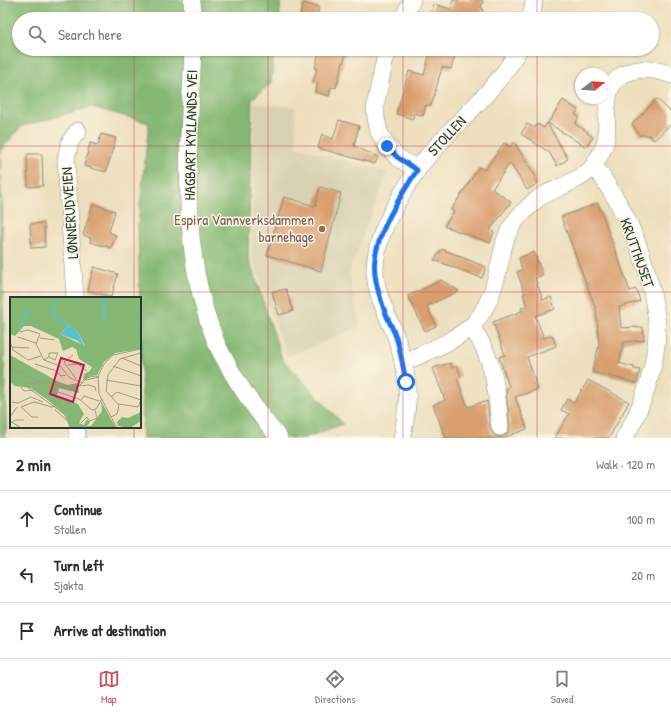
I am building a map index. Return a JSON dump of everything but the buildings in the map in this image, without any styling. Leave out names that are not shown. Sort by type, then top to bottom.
[{"type":"street","points":[[192,0],[193,12]]},
{"type":"street","points":[[406,12],[412,0]]},
{"type":"street","points":[[532,12],[534,0]]},
{"type":"street","name":"HAGBART KYLLANDS VEI","points":[[193,56],[189,158],[189,209],[198,285],[215,340],[234,378],[279,438]]},
{"type":"street","points":[[386,56],[375,106],[379,132],[387,146],[397,157],[417,170]]},
{"type":"street","name":"STOLLEN","points":[[402,438],[407,404],[406,382],[400,349],[382,304],[377,287],[375,259],[380,240],[386,222],[423,161],[492,87],[507,69],[515,56]]},
{"type":"street","points":[[403,363],[460,335],[471,326],[484,308],[492,293],[503,248],[513,223],[533,202],[543,195],[582,176],[594,166],[605,144],[609,94],[611,87],[616,80],[629,72],[641,70],[653,70],[671,75]]},
{"type":"street","name":"LØNNERUDVEIEN","points":[[75,297],[66,160],[72,137],[78,131]]},
{"type":"street","name":"KRUTTHUSET","points":[[594,166],[605,181],[629,223],[648,276],[656,312],[656,350],[651,372],[638,413],[624,438]]},
{"type":"street","points":[[471,326],[479,338],[491,365],[499,409],[500,427]]},
{"type":"shaded area","points":[[254,103],[295,107],[297,147],[388,172],[349,272],[360,327],[287,357],[252,257]]},
{"type":"green space","points":[[0,0],[281,0],[280,12],[12,12],[12,56],[274,56],[271,83],[252,99],[248,256],[282,359],[343,424],[304,438],[143,438],[141,297],[140,297],[138,224],[149,123],[92,107],[22,126],[0,151]]},
{"type":"green space","points":[[0,151],[6,429],[4,438],[0,438]]},
{"type":"place","name":"Espira Vannverksdammen barnehage","points":[[322,229]]},
{"type":"route","points":[[387,146],[397,157],[417,170],[386,222],[375,259],[377,287],[382,304],[400,349],[406,382]]}]
